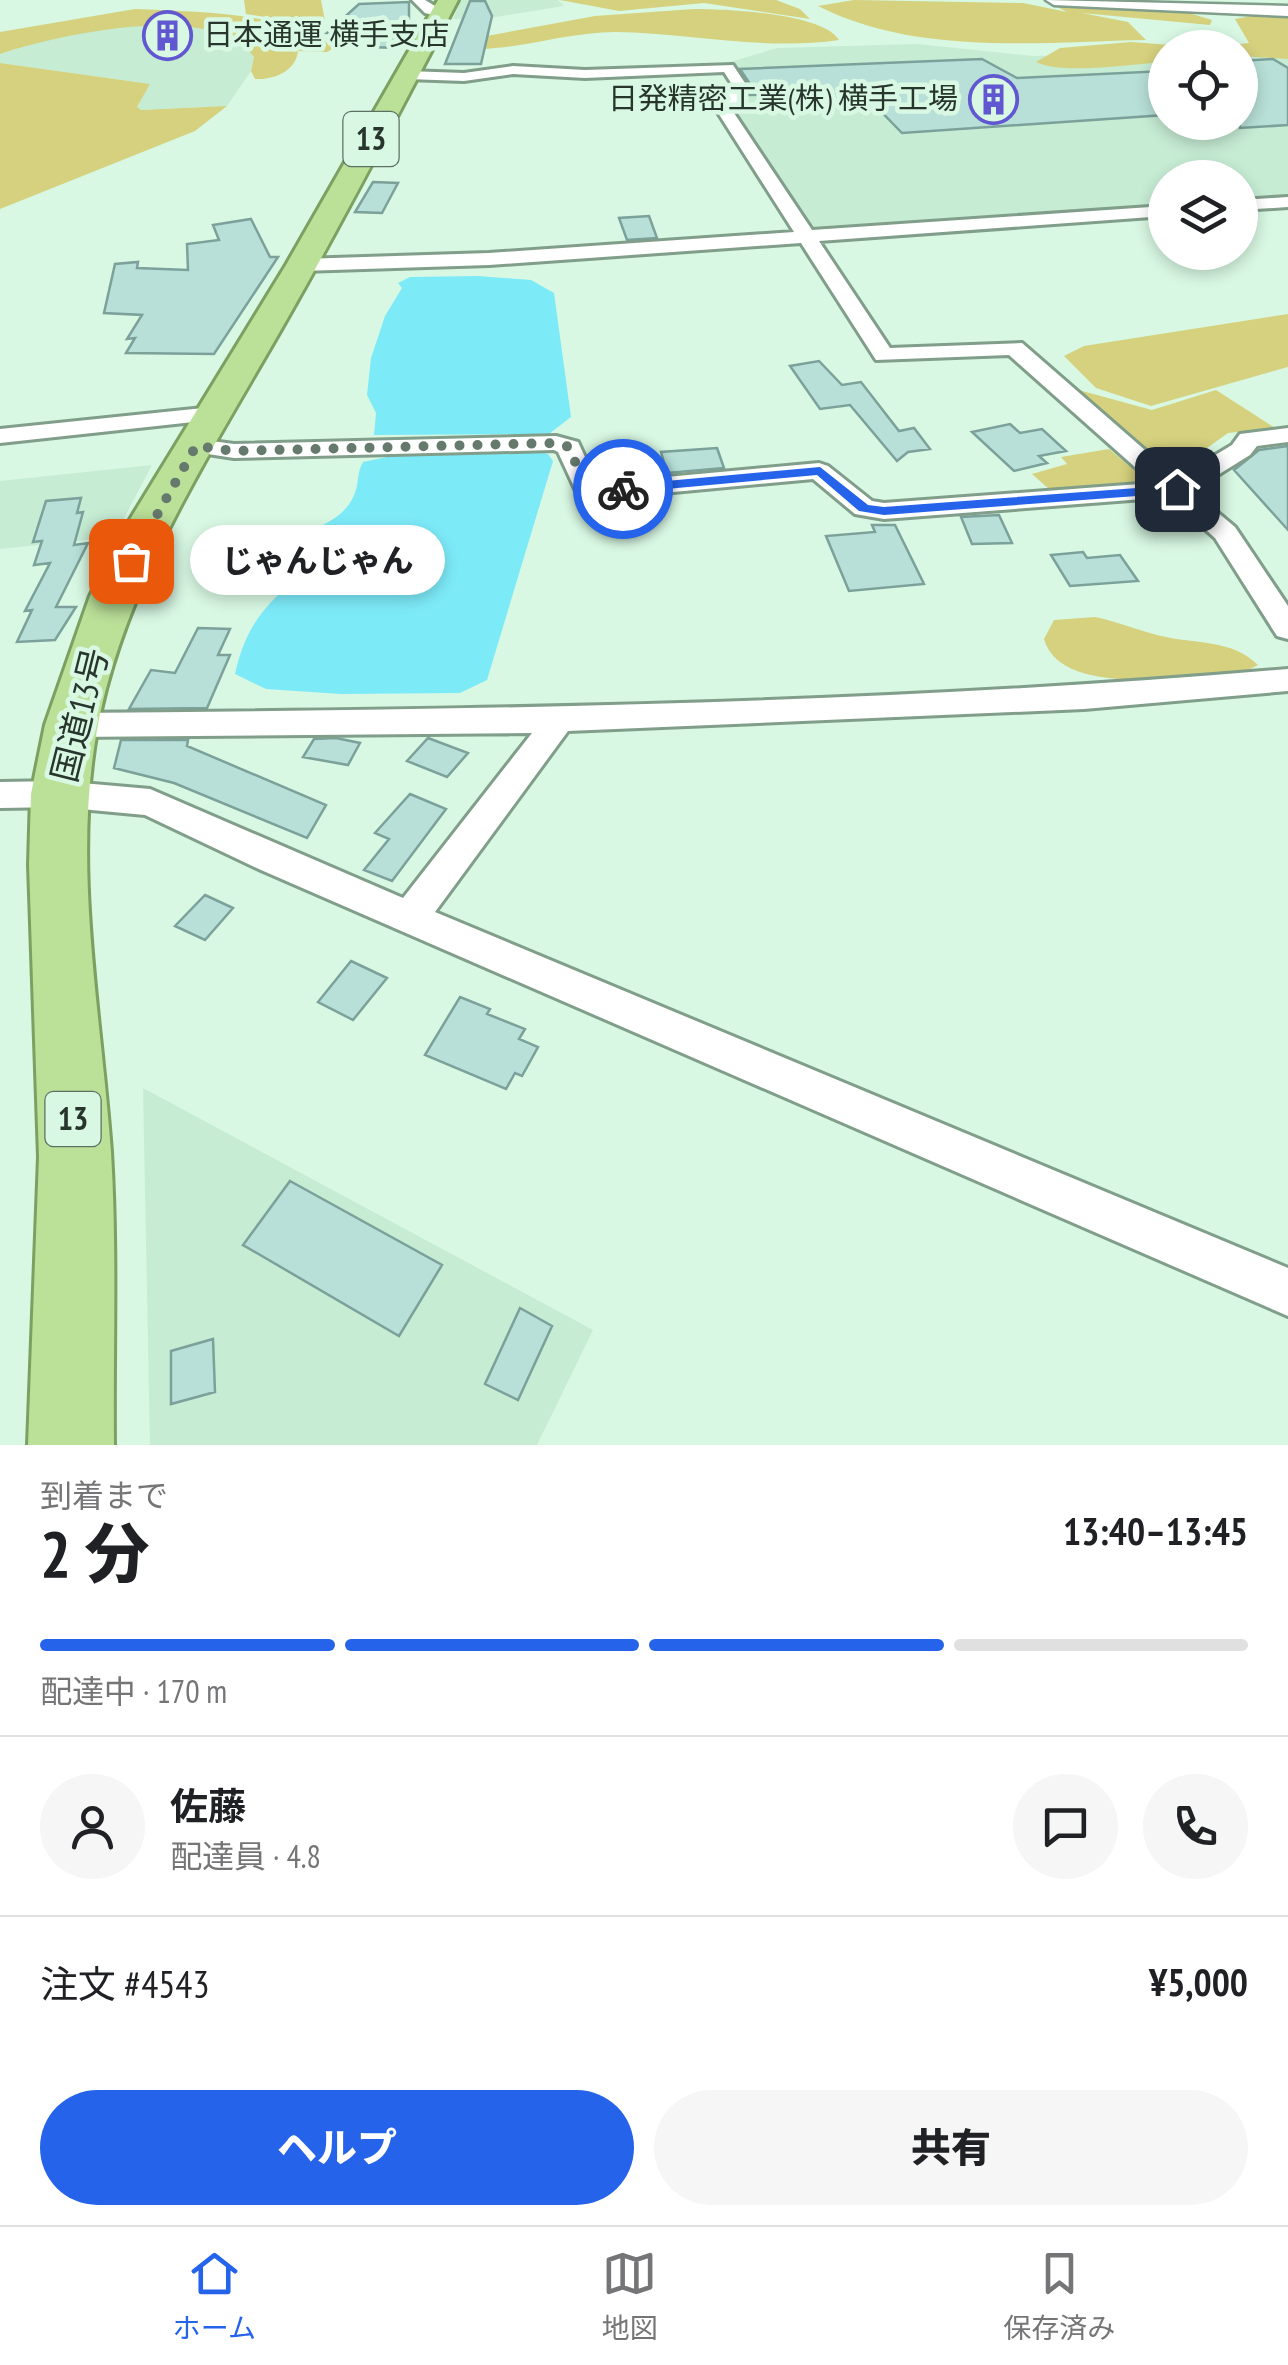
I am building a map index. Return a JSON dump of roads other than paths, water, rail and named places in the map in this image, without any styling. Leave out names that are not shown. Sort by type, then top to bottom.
[{"type":"highway","name":"国道13号","points":[[72,1445],[75,1157],[58,865],[29,795],[71,725],[113,596],[407,75],[436,4]]},
{"type":"street","points":[[1054,0],[1288,12]]},
{"type":"street","points":[[407,75],[464,77],[527,69],[585,74],[728,68],[740,86],[732,104],[723,108],[884,356],[1014,348],[1226,533],[1288,629]]},
{"type":"street","points":[[1258,204],[1288,202]]},
{"type":"street","points":[[1258,210],[1277,220]]},
{"type":"street","points":[[302,265],[488,259],[1148,212]]},
{"type":"street","points":[[0,436],[205,430],[234,451],[556,443],[569,447],[585,486],[599,491],[820,471],[864,508],[884,511],[1177,489],[1241,450],[1249,439],[1288,435]]},
{"type":"street","points":[[71,725],[559,720],[1084,698],[1288,680]]},
{"type":"street","points":[[410,917],[559,720]]},
{"type":"street","points":[[29,795],[150,802],[1288,1292]]},
{"type":"water","points":[[410,277],[531,280],[554,293],[571,417],[549,434],[374,435],[376,413],[367,395],[371,358],[385,316],[402,288],[398,283]]},
{"type":"water","points":[[533,450],[548,454],[553,461],[487,680],[460,693],[341,694],[266,689],[235,674],[245,642],[261,614],[311,565],[314,558],[297,540],[297,533],[343,512],[354,495],[363,462],[391,456]]},
{"type":"place","name":"日本通運 横手支店","points":[[168,35]]},
{"type":"place","name":"日発精密工業(株) 横手工場","points":[[993,99]]},
{"type":"place","name":"じゃんじゃん","points":[[131,561]]}]
